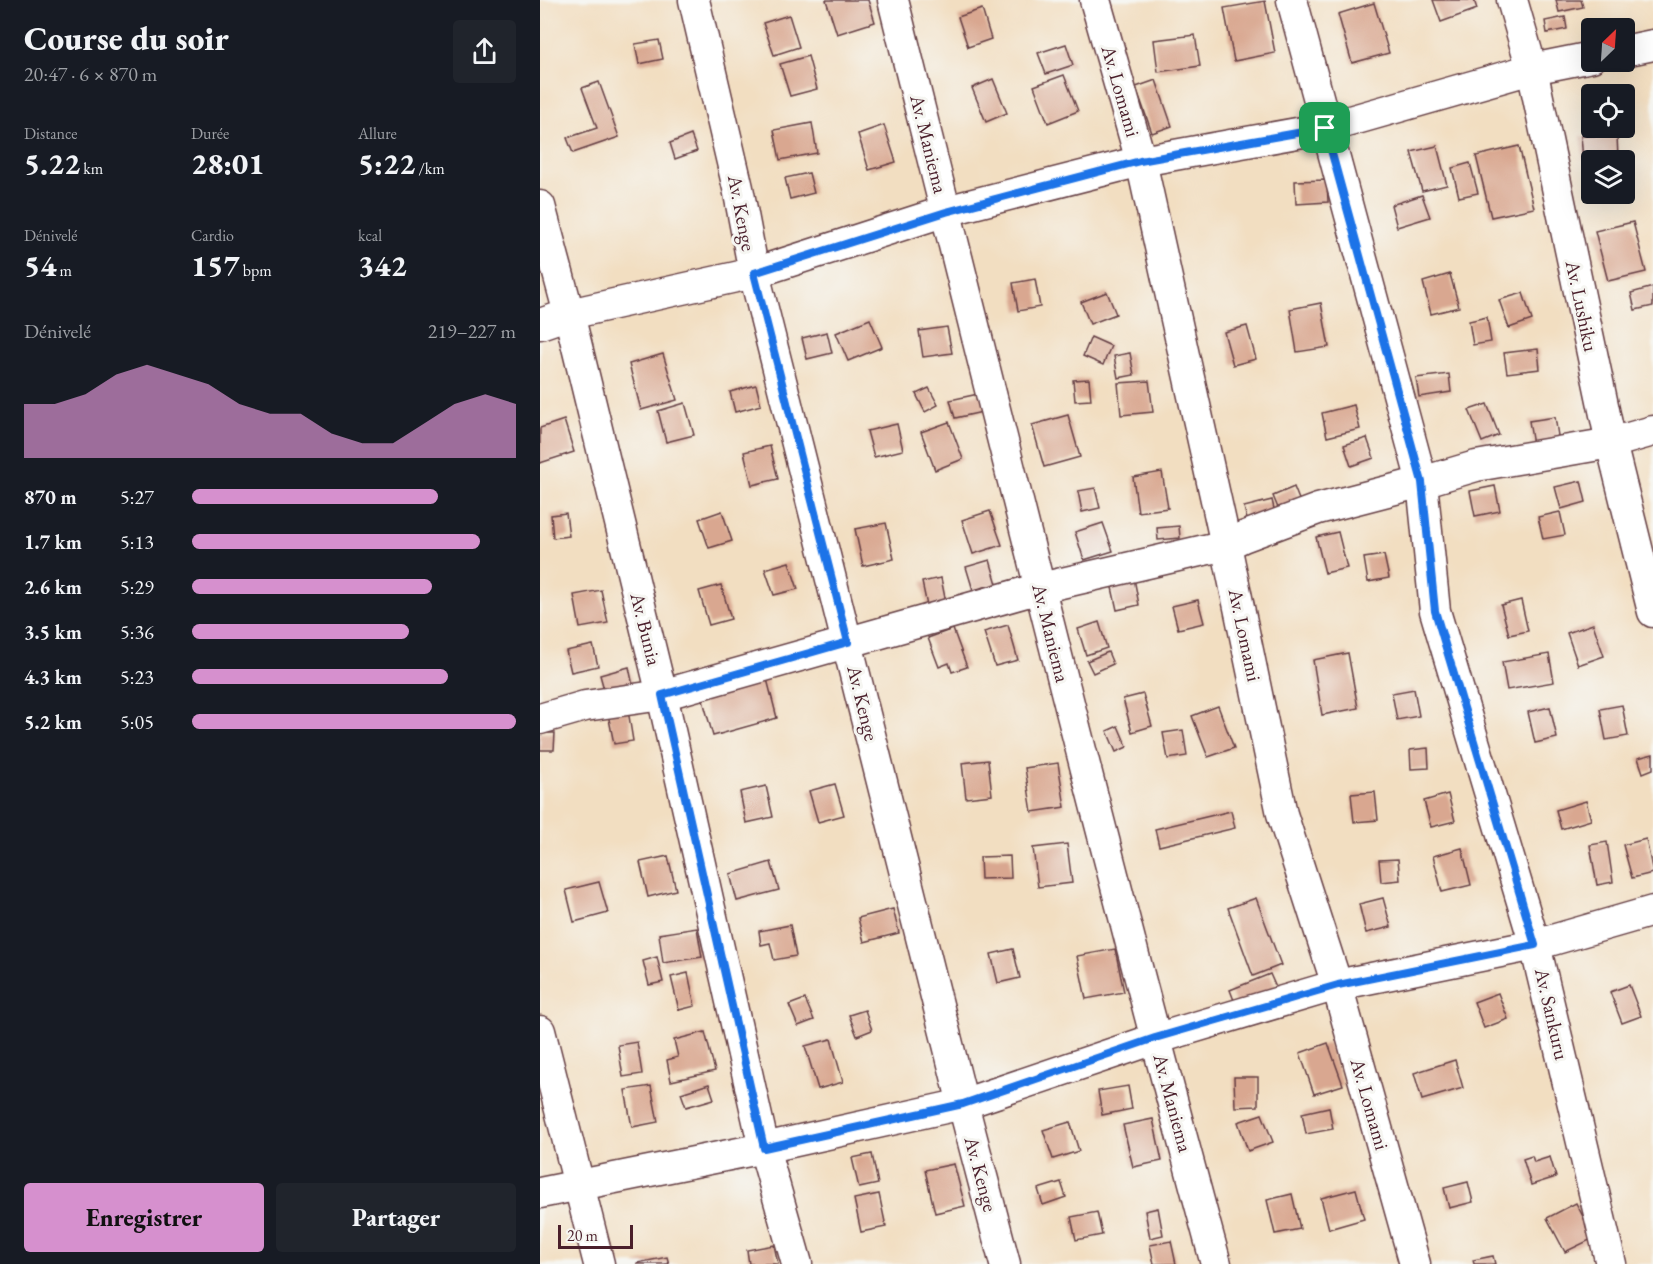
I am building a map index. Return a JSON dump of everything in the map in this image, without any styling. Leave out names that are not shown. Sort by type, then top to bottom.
[{"type":"street","name":"Av. Kenge","points":[[694,0],[738,188],[754,273],[1005,1264]]},
{"type":"street","name":"Av. Maniema","points":[[893,0],[1040,588],[1155,1038],[1216,1264]]},
{"type":"street","name":"Av. Lomami","points":[[1095,0],[1140,161],[1226,545],[1282,814],[1338,985],[1415,1264]]},
{"type":"street","name":"Av. Sankuru","points":[[1292,0],[1422,482],[1435,611],[1535,945],[1611,1264]]},
{"type":"street","name":"Av. Lushiku","points":[[1512,0],[1532,69],[1611,443],[1653,612]]},
{"type":"street","points":[[1635,49],[1653,45]]},
{"type":"street","points":[[540,324],[569,314],[754,273],[946,212],[1140,161],[1325,128],[1532,69],[1581,59]]},
{"type":"street","name":"Av. Bunia","points":[[540,206],[569,314],[662,695],[764,1148],[796,1264]]},
{"type":"street","points":[[540,719],[585,706],[662,695],[1040,588],[1226,545],[1318,509],[1476,466],[1611,443],[1653,431]]},
{"type":"street","points":[[540,1193],[764,1148],[963,1104],[1155,1038],[1338,985],[1535,945],[1653,911]]},
{"type":"street","points":[[540,1031],[599,1264]]},
{"type":"building","points":[[826,0],[868,0],[875,22],[837,34]]},
{"type":"building","points":[[1433,0],[1474,0],[1477,9],[1441,22]]},
{"type":"building","points":[[1556,0],[1581,0],[1583,7],[1559,12]]},
{"type":"building","points":[[1265,1],[1275,53],[1234,61],[1224,8]]},
{"type":"building","points":[[1374,3],[1389,53],[1352,63],[1338,14]]},
{"type":"building","points":[[982,9],[991,39],[968,47],[958,17]]},
{"type":"building","points":[[789,15],[799,47],[774,55],[763,23]]},
{"type":"building","points":[[1565,17],[1567,29],[1547,33],[1545,21]]},
{"type":"building","points":[[1195,35],[1200,66],[1158,72],[1154,40]]},
{"type":"building","points":[[659,40],[663,59],[639,64],[635,44]]},
{"type":"building","points":[[1066,44],[1073,65],[1046,74],[1038,53]]},
{"type":"building","points":[[808,56],[817,89],[790,96],[780,64]]},
{"type":"building","points":[[1064,75],[1078,111],[1048,123],[1034,86]]},
{"type":"building","points":[[993,79],[1007,113],[986,122],[972,88]]},
{"type":"building","points":[[1156,80],[1172,126],[1152,133],[1136,87]]},
{"type":"building","points":[[599,82],[619,137],[573,153],[567,138],[597,128],[582,88]]},
{"type":"building","points":[[812,123],[817,153],[780,160],[774,130]]},
{"type":"building","points":[[884,125],[896,162],[869,170],[858,134]]},
{"type":"building","points":[[691,135],[697,151],[675,159],[670,143]]},
{"type":"building","points":[[1581,138],[1617,138],[1618,150],[1582,150]]},
{"type":"building","points":[[1437,146],[1447,185],[1422,191],[1411,152]]},
{"type":"building","points":[[1519,146],[1534,208],[1491,217],[1476,156]]},
{"type":"building","points":[[1470,163],[1478,193],[1459,197],[1452,168]]},
{"type":"building","points":[[809,173],[814,193],[790,199],[785,178]]},
{"type":"building","points":[[1327,180],[1328,202],[1296,204],[1295,181]]},
{"type":"building","points":[[1422,195],[1430,217],[1397,227],[1391,205]]},
{"type":"building","points":[[1633,222],[1646,272],[1608,281],[1595,231]]},
{"type":"building","points":[[1450,274],[1459,307],[1431,314],[1423,282]]},
{"type":"building","points":[[1035,279],[1040,307],[1018,311],[1013,283]]},
{"type":"building","points":[[1653,287],[1653,306],[1635,310],[1631,293]]},
{"type":"building","points":[[1107,292],[1116,314],[1090,324],[1081,302]]},
{"type":"building","points":[[1523,293],[1532,320],[1509,328],[1499,300]]},
{"type":"building","points":[[1321,303],[1329,347],[1297,352],[1290,309]]},
{"type":"building","points":[[1487,317],[1491,342],[1473,345],[1469,321]]},
{"type":"building","points":[[870,319],[882,347],[848,361],[836,333]]},
{"type":"building","points":[[1247,326],[1256,359],[1233,365],[1224,332]]},
{"type":"building","points":[[947,327],[952,353],[923,357],[919,331]]},
{"type":"building","points":[[827,332],[832,353],[807,359],[802,338]]},
{"type":"building","points":[[1091,337],[1111,346],[1103,365],[1083,356]]},
{"type":"building","points":[[1538,349],[1540,369],[1507,373],[1504,353]]},
{"type":"building","points":[[1130,353],[1134,375],[1118,378],[1114,356]]},
{"type":"building","points":[[663,354],[677,400],[641,410],[629,364]]},
{"type":"building","points":[[1449,374],[1451,392],[1419,397],[1416,378]]},
{"type":"building","points":[[1089,379],[1091,400],[1075,401],[1073,380]]},
{"type":"building","points":[[1149,381],[1153,412],[1121,415],[1118,383]]},
{"type":"building","points":[[756,385],[761,405],[735,412],[730,392]]},
{"type":"building","points":[[929,388],[938,405],[925,412],[916,394]]},
{"type":"building","points":[[983,393],[987,411],[955,418],[950,400]]},
{"type":"building","points":[[685,403],[694,435],[666,442],[658,411]]},
{"type":"building","points":[[1487,404],[1499,435],[1482,442],[1469,410]]},
{"type":"building","points":[[1354,405],[1360,429],[1327,437],[1322,413]]},
{"type":"building","points":[[1068,415],[1080,457],[1044,467],[1032,425]]},
{"type":"building","points":[[1555,417],[1559,442],[1533,445],[1529,421]]},
{"type":"building","points":[[564,420],[574,452],[540,463],[540,428]]},
{"type":"building","points":[[949,422],[963,459],[935,470],[921,432]]},
{"type":"building","points":[[897,424],[903,450],[874,457],[867,431]]},
{"type":"building","points":[[1367,438],[1374,458],[1351,466],[1344,445]]},
{"type":"building","points":[[770,446],[778,479],[752,485],[744,452]]},
{"type":"building","points":[[1162,472],[1168,508],[1138,512],[1133,477]]},
{"type":"building","points":[[1581,481],[1586,502],[1561,509],[1555,487]]},
{"type":"building","points":[[1495,486],[1500,511],[1475,516],[1470,491]]},
{"type":"building","points":[[1294,487],[1304,512],[1283,520],[1273,496]]},
{"type":"building","points":[[1095,488],[1100,508],[1082,512],[1078,491]]},
{"type":"building","points":[[1272,500],[1277,522],[1249,528],[1244,507]]},
{"type":"building","points":[[722,511],[732,541],[709,548],[699,519]]},
{"type":"building","points":[[990,511],[1002,545],[973,554],[962,520]]},
{"type":"building","points":[[1560,512],[1565,535],[1543,539],[1538,517]]},
{"type":"building","points":[[566,513],[569,536],[553,538],[551,515]]},
{"type":"building","points":[[886,523],[894,559],[863,566],[855,529]]},
{"type":"building","points":[[1103,523],[1113,551],[1084,560],[1075,532]]},
{"type":"building","points":[[1179,526],[1180,538],[1158,540],[1157,528]]},
{"type":"building","points":[[1338,532],[1347,568],[1325,573],[1316,537]]},
{"type":"building","points":[[1384,555],[1389,578],[1368,582],[1364,558]]},
{"type":"building","points":[[990,560],[997,584],[973,590],[966,567]]},
{"type":"building","points":[[789,562],[798,589],[774,595],[765,569]]},
{"type":"building","points":[[941,578],[946,603],[927,606],[922,582]]},
{"type":"building","points":[[1134,578],[1139,605],[1117,610],[1111,583]]},
{"type":"building","points":[[721,585],[731,619],[709,625],[699,591]]},
{"type":"building","points":[[601,590],[608,623],[580,628],[574,595]]},
{"type":"building","points":[[1198,600],[1204,623],[1178,629],[1172,606]]},
{"type":"building","points":[[1521,600],[1528,631],[1509,635],[1501,605]]},
{"type":"building","points":[[1099,622],[1107,648],[1086,655],[1078,629]]},
{"type":"building","points":[[1593,624],[1604,656],[1578,665],[1567,633]]},
{"type":"building","points":[[1008,625],[1018,660],[995,666],[984,632]]},
{"type":"building","points":[[953,629],[967,667],[952,672],[949,663],[939,667],[928,638]]},
{"type":"building","points":[[593,645],[598,666],[571,672],[566,651]]},
{"type":"building","points":[[1108,652],[1113,664],[1093,673],[1087,661]]},
{"type":"building","points":[[1348,653],[1358,708],[1322,715],[1313,660]]},
{"type":"building","points":[[1549,654],[1554,682],[1507,690],[1502,662]]},
{"type":"building","points":[[629,667],[633,686],[605,693],[600,675]]},
{"type":"building","points":[[766,675],[777,718],[713,736],[701,693]]},
{"type":"building","points":[[1414,689],[1419,716],[1397,720],[1392,693]]},
{"type":"building","points":[[1143,694],[1152,726],[1132,732],[1123,699]]},
{"type":"building","points":[[1622,705],[1628,736],[1606,740],[1600,709]]},
{"type":"building","points":[[1218,706],[1234,748],[1208,757],[1192,716]]},
{"type":"building","points":[[1550,707],[1557,738],[1535,743],[1528,712]]},
{"type":"building","points":[[628,710],[633,741],[614,744],[608,714]]},
{"type":"building","points":[[1118,726],[1127,747],[1116,752],[1107,731]]},
{"type":"building","points":[[1183,730],[1187,756],[1168,759],[1163,733]]},
{"type":"building","points":[[540,733],[555,733],[554,750],[540,750]]},
{"type":"building","points":[[1428,748],[1429,768],[1411,769],[1410,750]]},
{"type":"building","points":[[1653,754],[1653,769],[1643,773],[1638,758]]},
{"type":"building","points":[[988,760],[992,795],[966,798],[962,763]]},
{"type":"building","points":[[1058,763],[1065,807],[1032,812],[1025,768]]},
{"type":"building","points":[[835,784],[844,815],[818,822],[809,791]]},
{"type":"building","points":[[766,786],[773,817],[746,823],[740,792]]},
{"type":"building","points":[[1375,792],[1378,820],[1354,822],[1351,794]]},
{"type":"building","points":[[1448,794],[1455,821],[1431,827],[1424,801]]},
{"type":"building","points":[[1586,801],[1591,820],[1561,829],[1556,810]]},
{"type":"building","points":[[1231,811],[1235,828],[1159,846],[1155,829]]},
{"type":"building","points":[[1646,839],[1653,873],[1632,878],[1623,845]]},
{"type":"building","points":[[1607,842],[1613,882],[1597,885],[1590,845]]},
{"type":"building","points":[[1067,844],[1072,883],[1038,887],[1033,848]]},
{"type":"building","points":[[1462,848],[1471,885],[1442,892],[1433,856]]},
{"type":"building","points":[[668,856],[676,890],[648,897],[640,862]]},
{"type":"building","points":[[1010,856],[1011,878],[981,879],[980,857]]},
{"type":"building","points":[[1398,859],[1400,880],[1381,882],[1379,860]]},
{"type":"building","points":[[771,862],[779,890],[737,901],[730,874]]},
{"type":"building","points":[[599,882],[608,913],[574,922],[566,890]]},
{"type":"building","points":[[1256,898],[1281,965],[1253,976],[1228,908]]},
{"type":"building","points":[[1383,898],[1391,927],[1366,933],[1359,904]]},
{"type":"building","points":[[893,909],[899,933],[864,942],[858,918]]},
{"type":"building","points":[[790,925],[796,956],[774,960],[770,943],[761,945],[759,931]]},
{"type":"building","points":[[697,928],[702,957],[663,963],[659,934]]},
{"type":"building","points":[[1013,949],[1020,978],[998,983],[991,954]]},
{"type":"building","points":[[1115,949],[1124,992],[1086,999],[1077,956]]},
{"type":"building","points":[[657,957],[663,982],[649,985],[643,961]]},
{"type":"building","points":[[688,973],[695,1006],[679,1010],[671,977]]},
{"type":"building","points":[[1270,974],[1278,992],[1237,1008],[1230,990]]},
{"type":"building","points":[[1629,985],[1641,1016],[1622,1023],[1610,992]]},
{"type":"building","points":[[1498,993],[1508,1019],[1484,1028],[1474,1002]]},
{"type":"building","points":[[805,999],[814,1020],[798,1026],[789,1005]]},
{"type":"building","points":[[865,1010],[872,1030],[857,1036],[849,1015]]},
{"type":"building","points":[[705,1032],[715,1071],[671,1081],[667,1060],[678,1057],[674,1040]]},
{"type":"building","points":[[831,1039],[843,1082],[818,1089],[805,1046]]},
{"type":"building","points":[[637,1042],[642,1074],[623,1077],[618,1045]]},
{"type":"building","points":[[1328,1043],[1343,1085],[1314,1094],[1300,1053]]},
{"type":"building","points":[[1455,1060],[1463,1088],[1422,1100],[1414,1073]]},
{"type":"building","points":[[1234,1077],[1258,1077],[1258,1106],[1235,1107]]},
{"type":"building","points":[[709,1084],[714,1099],[686,1107],[681,1093]]},
{"type":"building","points":[[651,1086],[658,1122],[632,1127],[625,1090]]},
{"type":"building","points":[[1128,1086],[1132,1109],[1102,1115],[1098,1091]]},
{"type":"building","points":[[1329,1107],[1333,1129],[1306,1134],[1302,1113]]},
{"type":"building","points":[[1262,1114],[1273,1142],[1248,1151],[1238,1122]]},
{"type":"building","points":[[1153,1119],[1162,1161],[1133,1167],[1123,1125]]},
{"type":"building","points":[[1070,1122],[1079,1151],[1053,1159],[1043,1130]]},
{"type":"building","points":[[872,1154],[878,1184],[859,1188],[852,1158]]},
{"type":"building","points":[[1532,1156],[1534,1162],[1550,1157],[1556,1177],[1531,1185],[1523,1159]]},
{"type":"building","points":[[954,1164],[965,1206],[935,1213],[925,1170]]},
{"type":"building","points":[[1061,1182],[1066,1197],[1043,1205],[1038,1189]]},
{"type":"building","points":[[1468,1182],[1473,1202],[1449,1208],[1444,1188]]},
{"type":"building","points":[[1356,1189],[1364,1219],[1329,1229],[1321,1198]]},
{"type":"building","points":[[879,1194],[886,1227],[861,1232],[854,1199]]},
{"type":"building","points":[[1292,1194],[1300,1229],[1275,1234],[1267,1200]]},
{"type":"building","points":[[1576,1203],[1594,1238],[1565,1252],[1547,1218]]},
{"type":"building","points":[[1158,1208],[1163,1235],[1150,1238],[1145,1211]]},
{"type":"building","points":[[1097,1212],[1102,1235],[1076,1240],[1071,1217]]},
{"type":"building","points":[[1171,1241],[1176,1264],[1154,1264],[1150,1245]]},
{"type":"building","points":[[774,1245],[778,1264],[749,1264],[747,1250]]},
{"type":"building","points":[[1493,1256],[1495,1264],[1474,1264],[1473,1260]]},
{"type":"building","points":[[667,1257],[669,1264],[637,1264],[637,1263]]},
{"type":"route","points":[[1325,128],[1422,482],[1435,611],[1535,945],[1338,985],[1155,1038],[963,1104],[764,1148],[662,695],[848,642],[754,273],[946,212],[1140,161],[1325,128]]}]
